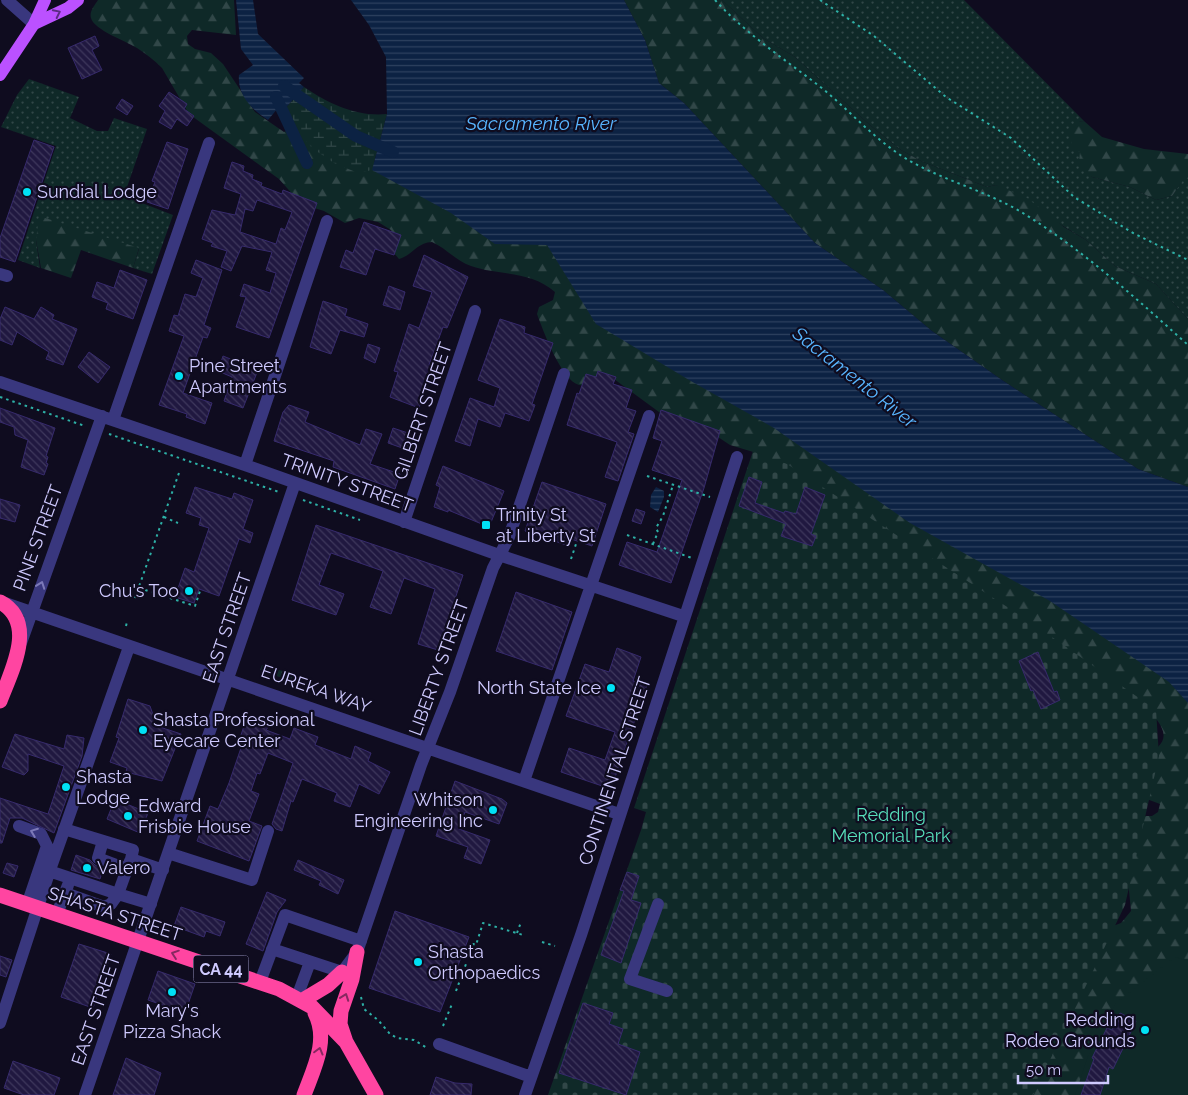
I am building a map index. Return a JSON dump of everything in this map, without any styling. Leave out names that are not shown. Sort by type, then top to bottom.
[{"type":"highway","name":"EUREKA WAY","points":[[0,602],[15,616],[20,630],[19,648]]},
{"type":"highway","name":"PINE STREET","points":[[0,701],[5,670],[19,648]]},
{"type":"highway","name":"SHASTA STREET","points":[[0,895],[260,982],[304,1001],[346,1042]]},
{"type":"highway","points":[[346,1042],[340,1024],[341,1011],[352,979],[359,947]]},
{"type":"highway","points":[[304,1095],[321,1042],[320,1023],[304,1001],[328,985],[342,972]]},
{"type":"highway","name":"CA 44","points":[[346,1042],[376,1095]]},
{"type":"main road","points":[[0,75],[34,24],[45,0]]},
{"type":"main road","points":[[34,24],[68,8],[78,0]]},
{"type":"street","points":[[7,0],[34,24]]},
{"type":"street","name":"PINE STREET","points":[[19,648],[108,418],[210,143]]},
{"type":"street","points":[[245,465],[327,221]]},
{"type":"street","name":"GILBERT STREET","points":[[404,522],[475,311]]},
{"type":"street","name":"LIBERTY STREET","points":[[342,972],[359,947],[428,747],[499,555],[509,537],[564,374]]},
{"type":"street","name":"TRINITY STREET","points":[[0,382],[245,465],[499,555],[683,616]]},
{"type":"street","points":[[524,781],[649,416]]},
{"type":"street","name":"CONTINENTAL STREET","points":[[525,1095],[737,457]]},
{"type":"street","name":"EAST STREET","points":[[85,1095],[295,483]]},
{"type":"street","name":"EUREKA WAY","points":[[0,602],[619,814]]},
{"type":"street","points":[[32,906],[49,871],[129,647]]},
{"type":"street","points":[[0,1023],[47,846],[41,834],[18,826]]},
{"type":"street","points":[[64,830],[133,850],[118,894],[111,904],[104,907],[65,893]]},
{"type":"street","points":[[168,853],[252,880],[268,831]]},
{"type":"street","points":[[103,841],[98,858],[162,870]]},
{"type":"street","points":[[49,871],[151,904]]},
{"type":"street","points":[[57,914],[70,878]]},
{"type":"street","points":[[658,904],[630,979],[668,991]]},
{"type":"street","points":[[96,928],[104,907]]},
{"type":"street","points":[[260,982],[284,915],[359,947]]},
{"type":"street","points":[[272,949],[342,972]]},
{"type":"street","points":[[304,1001],[310,962]]},
{"type":"street","points":[[434,1047],[531,1077]]},
{"type":"path","points":[[715,0],[741,27],[824,90],[895,151],[912,162],[1008,204],[1045,227],[1092,262],[1188,345]]},
{"type":"path","points":[[820,0],[874,36],[946,97],[1011,138],[1074,197],[1133,233],[1188,260]]},
{"type":"path","points":[[136,598],[180,470]]},
{"type":"path","points":[[647,476],[712,498]]},
{"type":"path","points":[[653,544],[658,532],[656,528],[663,516],[673,484]]},
{"type":"path","points":[[164,517],[178,523]]},
{"type":"path","points":[[627,535],[692,558]]},
{"type":"path","points":[[571,559],[576,544]]},
{"type":"path","points":[[139,588],[195,606],[200,591]]},
{"type":"path","points":[[517,933],[521,922]]},
{"type":"path","points":[[471,951],[473,944],[476,945],[483,923],[522,935]]},
{"type":"path","points":[[542,942],[555,946]]},
{"type":"path","points":[[456,990],[466,964]]},
{"type":"path","points":[[361,995],[364,1009],[380,1022],[390,1034],[434,1047]]},
{"type":"path","points":[[443,1026],[452,1004]]},
{"type":"green space","points":[[98,0],[234,0],[236,35],[192,30],[187,36],[188,44],[195,49],[211,53],[223,64],[255,112],[284,132],[309,120],[358,158],[375,162],[543,237],[1132,639],[1188,702],[1188,972],[1109,1013],[1093,1095],[1005,1095],[1081,984],[1088,980],[1113,926],[1121,923],[1131,911],[1128,880],[1144,816],[1152,816],[1158,812],[1160,804],[1144,798],[1158,747],[1163,740],[1163,731],[1157,720],[760,454],[730,445],[697,423],[659,412],[614,379],[587,385],[579,385],[572,381],[559,365],[537,314],[539,307],[553,300],[555,292],[545,285],[525,277],[471,266],[432,242],[418,247],[399,259],[394,253],[395,237],[391,230],[378,222],[359,218],[345,223],[324,211],[308,206],[295,197],[279,179],[189,114],[162,68],[153,60],[137,48],[98,27],[91,18],[91,13]]},
{"type":"green space","points":[[624,0],[722,0],[763,38],[795,57],[871,126],[901,150],[921,161],[987,187],[996,185],[1027,198],[1064,227],[1086,240],[1115,266],[1156,284],[1188,319],[1188,487],[1138,469],[1002,380],[932,331],[883,290],[815,243],[684,103],[659,83],[645,40]]},
{"type":"green space","points":[[722,0],[964,0],[1084,121],[1079,122],[1080,152],[1092,177],[1130,187],[1156,200],[1172,196],[1184,178],[1188,179],[1188,319],[1156,284],[1115,266],[1086,240],[996,185],[987,187],[921,161],[901,150],[871,126],[795,57],[763,38]]},
{"type":"green space","points":[[29,79],[79,97],[70,118],[97,131],[108,131],[114,118],[147,129],[124,196],[173,215],[152,274],[133,268],[139,249],[36,240],[40,268],[18,260],[56,146],[1,127],[17,95]]},
{"type":"green space","points":[[304,87],[323,99],[344,108],[365,113],[387,114],[372,170],[358,173],[334,163],[312,148],[283,111]]},
{"type":"green space","points":[[1084,121],[1102,137],[1144,149],[1188,154],[1188,179],[1184,179],[1172,196],[1156,200],[1130,187],[1092,177],[1079,162],[1080,152],[1072,149],[1070,131],[1079,122]]},
{"type":"green space","points":[[39,216],[139,248],[133,268],[81,250],[71,278],[41,268],[36,240]]},
{"type":"green space","name":"Redding Memorial Park","points":[[753,451],[787,464],[1032,623],[1156,710],[1159,756],[1125,905],[1033,1095],[548,1095],[641,830],[646,812],[634,808]]},
{"type":"green space","points":[[262,665],[293,674],[291,681],[260,670]]},
{"type":"green space","name":"Redding Rodeo Grounds","points":[[1175,957],[1188,961],[1188,1095],[1075,1095],[1088,1056],[1116,1003]]},
{"type":"water","points":[[236,0],[253,0],[258,34],[304,78],[299,83],[304,87],[283,111],[278,108],[268,120],[251,107],[240,89],[239,75],[253,65],[241,49]]},
{"type":"water","name":"Sacramento River","points":[[351,0],[624,0],[645,40],[659,83],[684,103],[815,243],[883,290],[932,331],[1002,380],[1138,469],[1188,487],[1188,703],[1169,682],[1050,601],[910,523],[774,428],[596,324],[547,245],[495,244],[451,213],[372,170],[387,114],[386,57],[369,25]]},
{"type":"water","points":[[656,487],[664,491],[664,497],[658,512],[650,507],[651,495]]},
{"type":"building","points":[[95,36],[99,46],[92,50],[102,70],[82,79],[68,48]]},
{"type":"building","points":[[169,92],[187,104],[184,109],[194,116],[187,126],[177,119],[171,129],[159,122],[165,111],[159,106]]},
{"type":"building","points":[[122,99],[133,106],[127,115],[116,108]]},
{"type":"building","name":"Sundial Lodge","points":[[34,140],[54,147],[15,262],[0,257],[0,238]]},
{"type":"building","points":[[167,142],[188,149],[168,209],[147,202],[155,182],[152,181]]},
{"type":"building","points":[[232,162],[244,166],[243,171],[253,175],[252,179],[262,183],[261,186],[282,194],[283,190],[317,203],[269,338],[236,327],[246,297],[240,296],[244,284],[270,293],[276,273],[266,270],[272,252],[242,246],[231,271],[221,267],[227,251],[211,246],[213,243],[202,239],[212,210],[235,215],[241,194],[224,188]],"holes":[[[257,200],[292,212],[285,230],[281,228],[276,244],[240,232],[245,209],[253,211]]]},
{"type":"building","points":[[364,222],[401,235],[394,255],[375,249],[366,275],[340,267],[346,250],[353,253]]},
{"type":"building","points":[[424,255],[468,277],[447,328],[443,327],[429,365],[432,366],[419,408],[390,397],[398,372],[394,371],[409,324],[419,328],[432,292],[413,286]]},
{"type":"building","points":[[196,260],[222,270],[204,325],[211,328],[207,338],[203,337],[183,393],[212,403],[205,424],[186,417],[187,414],[159,405],[184,336],[169,331],[174,315],[178,316],[185,294],[196,297],[203,278],[191,273]]},
{"type":"building","points":[[120,270],[147,280],[133,319],[106,309],[108,303],[92,297],[97,282],[114,288]]},
{"type":"building","points":[[389,286],[405,292],[400,310],[383,305]]},
{"type":"building","points":[[323,301],[347,309],[345,316],[368,324],[364,337],[340,330],[331,354],[310,347]]},
{"type":"building","points":[[5,307],[34,319],[41,307],[54,315],[52,319],[77,329],[63,365],[46,359],[49,352],[17,332],[12,345],[0,340],[0,319]]},
{"type":"building","points":[[500,319],[525,327],[524,333],[553,343],[532,404],[535,405],[529,421],[505,413],[500,427],[478,419],[470,446],[455,441],[470,398],[494,407],[500,388],[478,380]]},
{"type":"building","points":[[368,344],[380,348],[375,363],[364,358]]},
{"type":"building","points":[[89,352],[110,367],[98,383],[78,367]]},
{"type":"building","points":[[223,356],[258,370],[243,408],[224,401],[232,377],[218,371]]},
{"type":"building","points":[[598,371],[616,377],[613,384],[632,390],[626,408],[636,411],[628,432],[634,434],[618,481],[605,477],[617,442],[567,425],[577,393],[579,394],[586,374],[596,377]]},
{"type":"building","points":[[289,405],[309,412],[305,422],[360,445],[366,429],[382,434],[370,464],[400,474],[395,489],[333,467],[334,461],[274,441],[283,412]]},
{"type":"building","points":[[0,408],[55,428],[46,456],[48,457],[46,463],[48,464],[44,475],[21,467],[28,440],[15,435],[14,427],[0,422]]},
{"type":"building","points":[[661,410],[720,431],[704,488],[671,583],[619,565],[627,542],[657,552],[682,480],[652,470],[662,441],[653,438]]},
{"type":"building","points":[[393,428],[414,435],[408,450],[388,443]]},
{"type":"building","points":[[443,466],[504,491],[489,527],[448,510],[448,512],[434,507],[440,487],[436,485]]},
{"type":"building","points":[[749,477],[762,482],[755,503],[784,513],[785,511],[796,514],[805,487],[825,495],[811,534],[816,536],[812,546],[781,536],[786,524],[739,506]]},
{"type":"building","points":[[542,482],[606,504],[592,546],[571,539],[569,546],[525,531]]},
{"type":"building","points":[[195,487],[232,499],[234,493],[253,500],[243,529],[253,533],[250,543],[239,539],[219,596],[199,589],[194,603],[175,597],[185,568],[194,572],[209,528],[199,525],[201,518],[186,513]]},
{"type":"building","points":[[0,499],[20,505],[15,522],[0,518]]},
{"type":"building","points":[[636,509],[645,512],[641,524],[632,521]]},
{"type":"building","points":[[316,525],[463,575],[438,650],[418,644],[435,589],[404,578],[391,614],[370,607],[383,571],[331,553],[319,585],[344,594],[336,615],[292,600]]},
{"type":"building","points":[[516,592],[572,612],[552,670],[496,651]]},
{"type":"building","points":[[617,648],[641,657],[633,681],[647,685],[611,789],[561,772],[569,748],[605,760],[615,732],[566,716],[585,664],[609,672]]},
{"type":"building","points":[[1038,652],[1054,692],[1057,691],[1060,700],[1041,709],[1033,690],[1031,691],[1019,661]]},
{"type":"building","points":[[128,699],[150,706],[157,726],[181,734],[162,781],[126,772],[127,768],[110,762],[119,738],[116,737]]},
{"type":"building","points":[[246,720],[268,727],[266,730],[290,739],[294,728],[318,737],[315,745],[351,759],[355,746],[371,753],[368,761],[390,772],[379,794],[359,784],[350,807],[334,801],[337,793],[302,779],[293,802],[291,801],[282,831],[276,829],[272,824],[293,763],[268,753],[260,774],[257,773],[251,791],[259,794],[249,821],[262,826],[249,861],[197,841],[210,806],[218,809],[229,783],[243,742],[239,741]]},
{"type":"building","name":"Shasta Lodge","points":[[15,734],[64,749],[67,735],[84,738],[82,756],[54,833],[22,818],[10,818],[2,843],[0,843],[0,798],[48,814],[64,766],[28,754],[28,771],[24,775],[2,767]]},
{"type":"building","points":[[455,781],[502,799],[507,803],[499,824],[465,812],[459,829],[490,840],[481,864],[464,858],[468,847],[436,836]]},
{"type":"building","name":"Edward Frisbie House","points":[[115,799],[148,813],[140,833],[107,819]]},
{"type":"building","name":"Valero","points":[[76,855],[90,860],[103,869],[100,879],[71,870]]},
{"type":"building","points":[[298,860],[344,880],[338,894],[319,885],[321,881],[294,870]]},
{"type":"building","points":[[7,863],[18,866],[14,877],[3,873]]},
{"type":"building","points":[[627,872],[639,876],[631,900],[641,903],[621,963],[601,955],[624,891],[620,890]]},
{"type":"building","points":[[267,892],[286,900],[277,912],[263,951],[246,944]]},
{"type":"building","points":[[181,907],[225,922],[220,936],[206,931],[204,937],[174,926]]},
{"type":"building","name":"Shasta Orthopaedics","points":[[395,911],[469,937],[440,1012],[369,988]]},
{"type":"building","points":[[79,944],[111,954],[93,1008],[61,997]]},
{"type":"building","points":[[0,956],[12,960],[6,977],[0,975]]},
{"type":"building","name":"Mary's Pizza Shack","points":[[158,971],[195,984],[185,1013],[148,1000]]},
{"type":"building","points":[[583,1003],[613,1013],[609,1024],[623,1029],[618,1044],[640,1052],[626,1095],[559,1073]]},
{"type":"building","points":[[1120,1013],[1136,1021],[1128,1038],[1113,1069],[1109,1067],[1100,1095],[1081,1095],[1094,1059],[1092,1058],[1107,1028],[1112,1030]]},
{"type":"building","points":[[126,1058],[161,1073],[154,1095],[113,1095]]},
{"type":"building","points":[[13,1061],[60,1078],[54,1095],[24,1095],[4,1088]]},
{"type":"building","points":[[436,1077],[455,1083],[472,1084],[471,1095],[430,1095]]},
{"type":"waterway","points":[[284,86],[356,136],[393,152]]},
{"type":"waterway","points":[[276,97],[307,163]]},
{"type":"place","name":"Sundial Lodge","points":[[27,192]]},
{"type":"place","name":"Pine Street Apartments","points":[[179,376]]},
{"type":"place","name":"Trinity St at Liberty St","points":[[486,525]]},
{"type":"place","name":"Chu's Too","points":[[189,591]]},
{"type":"place","name":"North State Ice","points":[[611,688]]},
{"type":"place","name":"Shasta Professional Eyecare Center","points":[[143,730]]},
{"type":"place","name":"Shasta Lodge","points":[[66,787]]},
{"type":"place","name":"Whitson Engineering Inc","points":[[493,810]]},
{"type":"place","name":"Edward Frisbie House","points":[[128,816]]},
{"type":"place","name":"Valero","points":[[87,868]]},
{"type":"place","name":"Shasta Orthopaedics","points":[[418,962]]},
{"type":"place","name":"Mary's Pizza Shack","points":[[172,992]]},
{"type":"place","name":"Redding Rodeo Grounds","points":[[1145,1030]]}]
